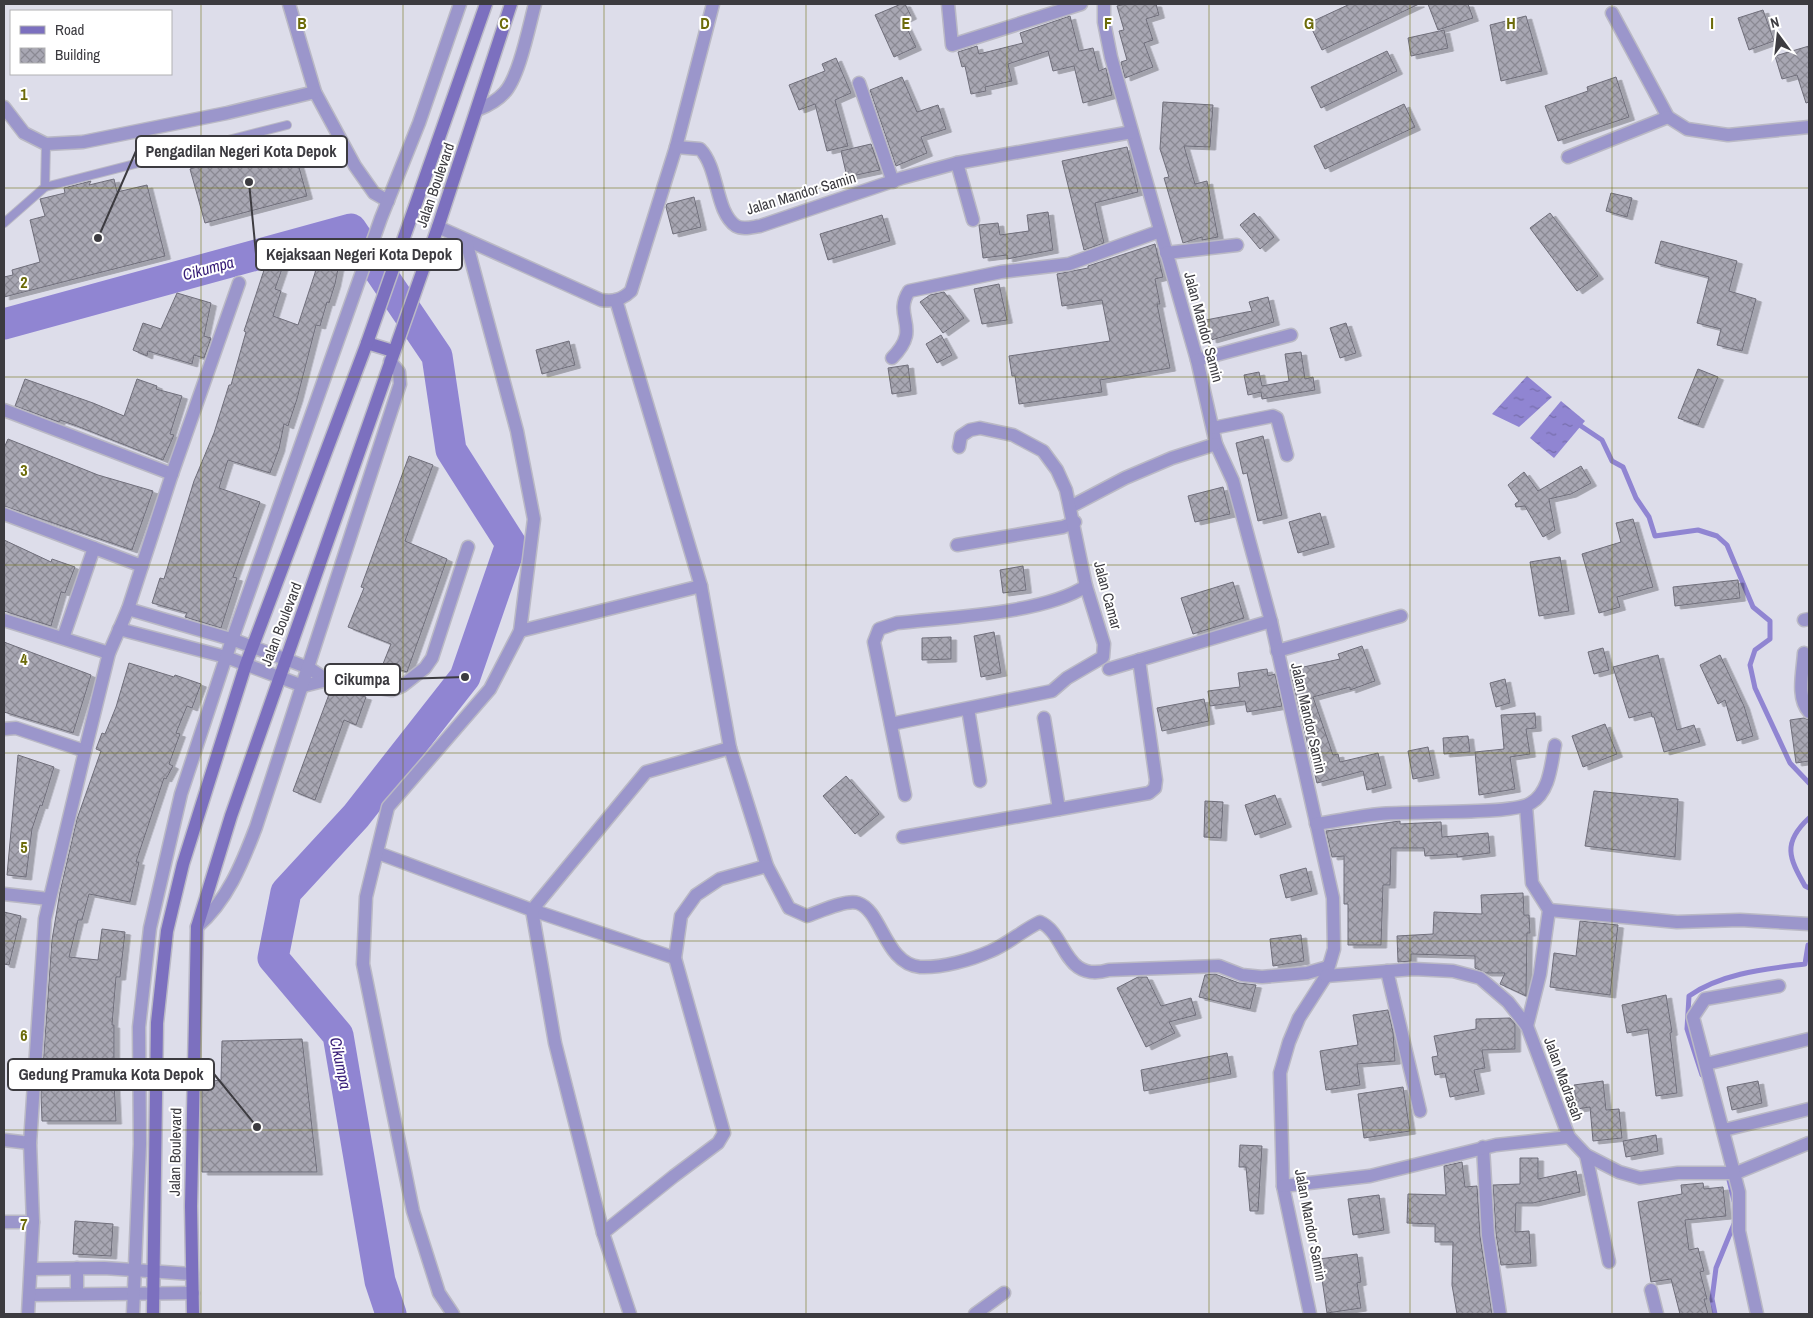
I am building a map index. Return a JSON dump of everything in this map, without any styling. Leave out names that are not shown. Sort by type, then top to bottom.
[{"type":"main road","name":"Jalan Boulevard","points":[[153,1314],[158,1023],[167,931],[183,864],[246,664],[367,343],[486,4]]},
{"type":"main road","name":"Jalan Boulevard","points":[[192,1314],[191,1197],[197,926],[231,816],[284,660],[314,582],[391,356],[438,227],[478,110],[511,4]]},
{"type":"main road","points":[[367,343],[391,356]]},
{"type":"street","points":[[289,4],[315,92],[355,166],[374,193],[388,201]]},
{"type":"street","points":[[133,1314],[140,1144],[138,1027],[150,928],[181,794],[226,657],[234,640],[388,201],[419,123],[460,4]]},
{"type":"street","points":[[478,110],[505,93],[513,79],[535,4]]},
{"type":"street","points":[[438,227],[601,300],[616,300],[625,297],[631,291],[676,147],[713,4]]},
{"type":"street","points":[[948,4],[952,45],[1081,4]]},
{"type":"street","name":"Jalan Mandor Samin","points":[[1104,4],[1104,22],[1132,132],[1197,360],[1216,444],[1233,481],[1271,621],[1333,898],[1334,949],[1327,972],[1299,1018],[1289,1042],[1280,1073],[1283,1186],[1310,1314]]},
{"type":"street","points":[[1612,13],[1668,118],[1687,130],[1728,135],[1809,126]]},
{"type":"street","points":[[859,83],[893,182]]},
{"type":"street","points":[[4,107],[24,133],[46,144],[83,142],[227,113],[315,92]]},
{"type":"street","points":[[1568,157],[1668,118]]},
{"type":"street","name":"Jalan Mandor Samin","points":[[676,147],[700,149],[708,157],[719,198],[730,220],[737,226],[745,228],[760,226],[957,163],[1132,132]]},
{"type":"street","points":[[957,163],[973,220]]},
{"type":"street","points":[[892,358],[907,340],[908,330],[904,308],[909,291],[1001,272],[1069,264],[1160,231]]},
{"type":"street","points":[[452,1314],[439,1293],[413,1211],[363,964],[366,896],[388,807],[490,689],[520,631],[534,519],[517,431],[466,241]]},
{"type":"street","points":[[1166,253],[1237,245]]},
{"type":"street","points":[[28,1314],[33,1222],[30,1143],[45,919],[49,899],[109,652],[128,609],[172,474],[239,283]]},
{"type":"street","points":[[604,1233],[718,1143],[724,1133],[675,958],[681,916],[696,895],[720,879],[767,866],[730,748],[701,586],[616,300]]},
{"type":"street","points":[[1197,360],[1291,335]]},
{"type":"street","points":[[197,926],[213,913],[243,864],[309,668],[400,384],[399,372],[391,356]]},
{"type":"street","points":[[4,410],[172,474]]},
{"type":"street","points":[[1213,428],[1273,416],[1277,418],[1287,455]]},
{"type":"street","name":"Jalan Camar","points":[[891,724],[1052,691],[1067,678],[1103,657],[1104,644],[1086,586],[1074,522],[1066,490],[1057,470],[1043,451],[1026,440],[1012,435],[980,428],[970,430],[961,436],[958,447]]},
{"type":"street","points":[[1070,507],[1125,478],[1172,458],[1216,444]]},
{"type":"street","points":[[4,514],[142,566]]},
{"type":"street","points":[[957,546],[1063,527],[1074,522]]},
{"type":"street","points":[[119,629],[226,657],[303,686],[327,680],[392,690],[402,686],[425,668],[432,658],[468,547]]},
{"type":"street","points":[[63,638],[94,548]]},
{"type":"street","points":[[520,631],[701,586]]},
{"type":"street","points":[[905,795],[874,642],[879,629],[897,623],[1043,604],[1074,594],[1086,586]]},
{"type":"street","points":[[128,609],[234,640],[309,668],[327,680]]},
{"type":"street","points":[[1278,651],[1402,616]]},
{"type":"street","points":[[4,620],[109,652]]},
{"type":"street","points":[[1109,669],[1271,621]]},
{"type":"street","points":[[176,644],[181,624]]},
{"type":"street","points":[[1804,654],[1802,695],[1804,705],[1809,712]]},
{"type":"street","points":[[903,837],[1149,793],[1155,788],[1156,780],[1139,660]]},
{"type":"street","points":[[968,709],[980,781]]},
{"type":"street","points":[[1044,718],[1059,809]]},
{"type":"street","points":[[4,728],[16,728],[84,751]]},
{"type":"street","points":[[1316,824],[1380,814],[1495,810],[1526,806],[1533,802],[1543,790],[1550,774],[1555,745]]},
{"type":"street","points":[[630,1314],[604,1233],[555,1043],[532,910],[646,772],[730,748]]},
{"type":"street","points":[[1526,806],[1532,883],[1549,910],[1540,974],[1527,1026]]},
{"type":"street","points":[[378,853],[532,910],[675,958]]},
{"type":"street","name":"Jalan Madrasah","points":[[767,866],[789,908],[807,916],[836,906],[857,903],[868,909],[888,943],[900,958],[908,964],[920,967],[944,964],[992,951],[1040,922],[1048,925],[1070,958],[1082,970],[1097,973],[1109,970],[1219,966],[1242,975],[1262,977],[1307,973],[1414,969],[1453,971],[1480,978],[1508,1002],[1527,1026],[1569,1137],[1586,1155],[1611,1168],[1640,1178],[1678,1173],[1736,1173],[1809,1143]]},
{"type":"street","points":[[4,894],[49,899]]},
{"type":"street","points":[[1549,910],[1677,922],[1710,920],[1809,924]]},
{"type":"street","points":[[1387,971],[1420,1111]]},
{"type":"street","points":[[1757,1314],[1739,1231],[1739,1192],[1732,1172],[1724,1130],[1694,1017],[1705,999],[1779,986]]},
{"type":"street","points":[[1706,1064],[1809,1039]]},
{"type":"street","points":[[1724,1130],[1809,1109]]},
{"type":"street","points":[[1283,1186],[1370,1176],[1483,1147],[1569,1137]]},
{"type":"street","points":[[4,1140],[30,1143]]},
{"type":"street","points":[[1483,1147],[1488,1235],[1500,1314]]},
{"type":"street","points":[[1586,1155],[1609,1262]]},
{"type":"street","points":[[4,1222],[33,1222]]},
{"type":"street","points":[[77,1268],[77,1294]]},
{"type":"street","points":[[30,1269],[77,1268],[192,1274]]},
{"type":"street","points":[[1651,1290],[1657,1314]]},
{"type":"street","points":[[30,1295],[193,1293]]},
{"type":"street","points":[[975,1314],[1004,1293]]},
{"type":"lane","points":[[4,223],[44,187],[287,125]]},
{"type":"lane","points":[[44,187],[46,144]]},
{"type":"water","points":[[1527,376],[1552,397],[1519,427],[1492,414]]},
{"type":"water","points":[[1561,401],[1585,421],[1554,458],[1530,438]]},
{"type":"building","points":[[905,4],[911,16],[903,20],[916,47],[894,57],[875,15]]},
{"type":"building","points":[[1126,4],[1156,4],[1159,15],[1146,19],[1153,40],[1144,43],[1153,67],[1125,78],[1121,62],[1127,60],[1119,31],[1124,30],[1117,6]]},
{"type":"building","points":[[1350,4],[1419,4],[1322,50],[1309,23]]},
{"type":"building","points":[[1428,4],[1468,4],[1473,18],[1438,30]]},
{"type":"building","points":[[1763,10],[1774,41],[1749,50],[1738,18]]},
{"type":"building","points":[[1070,16],[1079,51],[1093,48],[1099,71],[1106,68],[1112,95],[1083,103],[1074,66],[1053,71],[1048,51],[1008,64],[1012,81],[985,87],[986,91],[971,94],[965,66],[962,67],[958,52],[977,46],[979,54],[1023,43],[1020,33]]},
{"type":"building","points":[[1526,16],[1542,71],[1501,81],[1490,25]]},
{"type":"building","points":[[1444,30],[1448,48],[1411,56],[1408,38]]},
{"type":"building","points":[[1809,46],[1809,102],[1806,103],[1797,75],[1782,79],[1775,56]]},
{"type":"building","points":[[1387,51],[1397,71],[1321,108],[1311,87]]},
{"type":"building","points":[[836,58],[851,93],[835,100],[848,146],[827,151],[815,104],[799,110],[789,85],[825,71],[822,64]]},
{"type":"building","points":[[902,77],[917,112],[938,105],[946,129],[921,137],[927,153],[896,166],[870,90]]},
{"type":"building","points":[[1616,77],[1629,117],[1558,141],[1545,106],[1588,91],[1587,87]]},
{"type":"building","points":[[1163,102],[1213,105],[1210,147],[1184,146],[1195,184],[1207,181],[1218,237],[1202,240],[1202,237],[1183,243],[1164,178],[1169,177],[1160,149]]},
{"type":"building","points":[[1404,104],[1415,127],[1325,169],[1314,146]]},
{"type":"building","points":[[251,141],[252,147],[258,146],[259,151],[292,142],[307,196],[205,223],[190,169],[228,158],[227,153],[233,151],[231,146]]},
{"type":"building","points":[[871,144],[880,170],[847,177],[841,151]]},
{"type":"building","points":[[1127,147],[1138,192],[1095,203],[1104,243],[1084,250],[1062,161]]},
{"type":"building","points":[[114,179],[117,192],[147,185],[165,256],[4,297],[4,277],[13,275],[12,270],[40,262],[30,220],[45,216],[40,199],[65,193],[64,188],[91,181],[89,185]]},
{"type":"building","points":[[1611,193],[1632,198],[1627,217],[1606,211]]},
{"type":"building","points":[[694,197],[701,227],[673,234],[666,207],[667,204]]},
{"type":"building","points":[[1048,212],[1053,250],[1007,259],[1007,255],[983,258],[979,225],[998,223],[1000,235],[1029,231],[1027,215]]},
{"type":"building","points":[[1254,213],[1274,237],[1260,249],[1240,225]]},
{"type":"building","points":[[1550,213],[1598,276],[1577,291],[1530,228]]},
{"type":"building","points":[[882,215],[890,241],[828,260],[820,234]]},
{"type":"building","points":[[1661,241],[1737,261],[1729,291],[1756,299],[1742,351],[1717,345],[1721,329],[1697,323],[1709,277],[1655,263]]},
{"type":"building","points":[[1155,244],[1163,277],[1155,279],[1160,304],[1157,304],[1170,368],[1100,380],[1102,392],[1019,404],[1015,376],[1012,376],[1009,356],[1110,341],[1102,300],[1062,306],[1057,274],[1088,268],[1088,266]]},
{"type":"building","points":[[320,250],[341,254],[335,284],[320,326],[316,325],[297,399],[288,426],[284,424],[279,449],[270,473],[228,460],[219,488],[260,502],[233,577],[237,578],[221,628],[185,617],[187,613],[152,603],[160,578],[164,579],[194,481],[214,433],[229,385],[231,385],[246,332],[244,331],[268,258],[284,263],[275,289],[281,291],[273,316],[298,325],[315,273]]},
{"type":"building","points":[[999,284],[1007,320],[982,324],[974,289]]},
{"type":"building","points":[[944,292],[964,318],[943,333],[920,302],[930,295]]},
{"type":"building","points":[[177,293],[211,303],[204,336],[211,338],[204,358],[194,355],[192,364],[148,351],[147,356],[133,350],[143,323],[161,329]]},
{"type":"building","points":[[1268,297],[1274,322],[1211,340],[1206,320],[1252,311],[1249,302]]},
{"type":"building","points":[[1346,323],[1356,353],[1340,358],[1330,328]]},
{"type":"building","points":[[941,335],[952,355],[937,363],[926,344]]},
{"type":"building","points":[[569,341],[575,365],[542,374],[536,350]]},
{"type":"building","points":[[1301,352],[1305,379],[1313,377],[1315,390],[1262,399],[1261,392],[1248,395],[1244,375],[1259,372],[1262,386],[1289,381],[1285,354]]},
{"type":"building","points":[[908,365],[911,391],[892,394],[888,368]]},
{"type":"building","points":[[1698,369],[1718,377],[1698,425],[1678,418]]},
{"type":"building","points":[[25,379],[124,416],[137,379],[157,386],[156,389],[182,396],[170,434],[174,435],[163,460],[77,426],[60,420],[59,422],[15,406]]},
{"type":"building","points":[[1263,436],[1282,515],[1258,521],[1247,473],[1243,474],[1236,443]]},
{"type":"building","points":[[8,439],[98,475],[153,491],[132,550],[4,506],[4,448]]},
{"type":"building","points":[[409,456],[433,465],[405,541],[447,559],[407,672],[383,664],[391,644],[348,627],[364,588],[361,587]]},
{"type":"building","points":[[1581,466],[1591,483],[1571,494],[1549,499],[1555,530],[1543,537],[1525,506],[1516,507],[1515,504],[1519,501],[1508,485],[1524,472],[1538,491]]},
{"type":"building","points":[[1223,487],[1230,514],[1195,522],[1188,496]]},
{"type":"building","points":[[1320,513],[1329,544],[1298,553],[1289,522]]},
{"type":"building","points":[[1633,519],[1653,587],[1617,597],[1620,607],[1599,613],[1582,554],[1621,542],[1616,523]]},
{"type":"building","points":[[4,540],[51,562],[52,559],[75,567],[65,593],[61,592],[51,626],[4,611]]},
{"type":"building","points":[[1560,557],[1569,611],[1539,616],[1530,562]]},
{"type":"building","points":[[1023,566],[1026,590],[1003,593],[1000,570]]},
{"type":"building","points":[[1738,580],[1740,598],[1675,606],[1673,587]]},
{"type":"building","points":[[1233,582],[1244,618],[1193,634],[1181,598]]},
{"type":"building","points":[[994,632],[1001,673],[981,677],[974,636]]},
{"type":"building","points":[[951,637],[951,659],[922,660],[922,638]]},
{"type":"building","points":[[4,642],[91,675],[73,733],[4,712]]},
{"type":"building","points":[[1362,646],[1375,681],[1350,690],[1350,687],[1313,697],[1333,755],[1338,754],[1340,762],[1378,753],[1386,785],[1367,790],[1363,771],[1317,783],[1290,670],[1340,659],[1338,654]]},
{"type":"building","points":[[1603,648],[1609,670],[1594,674],[1588,652]]},
{"type":"building","points":[[1658,655],[1677,730],[1694,725],[1700,742],[1664,752],[1651,712],[1629,718],[1613,667]]},
{"type":"building","points":[[1720,655],[1744,706],[1753,736],[1737,741],[1725,700],[1718,704],[1700,665]]},
{"type":"building","points":[[129,663],[201,684],[192,708],[187,706],[176,733],[180,734],[169,764],[173,766],[166,779],[164,778],[136,862],[139,862],[130,902],[89,894],[82,920],[78,920],[69,957],[98,960],[102,929],[125,932],[120,977],[116,977],[112,1025],[114,1025],[116,1121],[42,1121],[41,1094],[52,940],[60,892],[77,819],[101,751],[96,749],[102,733],[105,734],[116,707]]},
{"type":"building","points":[[1267,669],[1268,676],[1275,674],[1282,706],[1247,712],[1245,701],[1210,706],[1208,691],[1240,687],[1238,673]]},
{"type":"building","points":[[1505,679],[1510,703],[1496,707],[1490,683]]},
{"type":"building","points":[[331,689],[366,697],[356,725],[344,720],[315,800],[293,791]]},
{"type":"building","points":[[1204,699],[1209,721],[1162,731],[1157,708]]},
{"type":"building","points":[[1535,713],[1536,728],[1526,729],[1530,754],[1510,757],[1515,789],[1479,795],[1475,752],[1504,749],[1501,715]]},
{"type":"building","points":[[1804,718],[1809,720],[1809,761],[1796,763],[1790,720]]},
{"type":"building","points":[[1605,724],[1617,754],[1583,767],[1572,736]]},
{"type":"building","points":[[1468,736],[1470,752],[1444,754],[1443,738]]},
{"type":"building","points":[[1428,747],[1434,775],[1413,779],[1408,751]]},
{"type":"building","points":[[18,755],[54,767],[42,806],[40,805],[32,829],[26,877],[7,875]]},
{"type":"building","points":[[846,776],[879,814],[855,834],[823,796]]},
{"type":"building","points":[[1594,791],[1678,799],[1675,857],[1585,846]]},
{"type":"building","points":[[1275,795],[1286,824],[1255,835],[1245,805]]},
{"type":"building","points":[[1205,801],[1223,802],[1221,838],[1204,837]]},
{"type":"building","points":[[1400,821],[1400,824],[1441,822],[1442,837],[1488,833],[1490,853],[1457,857],[1457,854],[1425,856],[1424,848],[1391,848],[1390,885],[1383,885],[1381,945],[1348,945],[1348,904],[1344,904],[1344,856],[1332,857],[1326,831]]},
{"type":"building","points":[[1306,868],[1312,891],[1286,898],[1280,875]]},
{"type":"building","points":[[1523,893],[1524,915],[1529,915],[1530,933],[1527,933],[1526,996],[1500,984],[1505,973],[1486,973],[1475,968],[1475,956],[1411,954],[1411,961],[1398,962],[1397,936],[1433,934],[1434,912],[1482,914],[1481,895]]},
{"type":"building","points":[[4,912],[21,916],[9,965],[4,964]]},
{"type":"building","points":[[1580,921],[1618,925],[1610,995],[1550,987],[1554,953],[1576,956]]},
{"type":"building","points":[[1301,935],[1304,961],[1273,966],[1270,939]]},
{"type":"building","points":[[1215,974],[1239,983],[1256,985],[1250,1009],[1199,997],[1205,975]]},
{"type":"building","points":[[1138,977],[1147,977],[1161,1006],[1191,998],[1196,1015],[1169,1022],[1175,1033],[1146,1047],[1117,988]]},
{"type":"building","points":[[1666,995],[1672,1032],[1670,1033],[1677,1093],[1656,1096],[1648,1029],[1627,1033],[1622,1005]]},
{"type":"building","points":[[1388,1010],[1393,1032],[1395,1061],[1357,1064],[1360,1085],[1326,1090],[1320,1051],[1358,1045],[1353,1015]]},
{"type":"building","points":[[1510,1018],[1515,1024],[1515,1049],[1482,1050],[1485,1068],[1474,1070],[1479,1091],[1450,1097],[1445,1073],[1435,1075],[1432,1057],[1438,1056],[1434,1036],[1476,1029],[1476,1019]]},
{"type":"building","points":[[302,1039],[317,1172],[202,1172],[202,1082],[221,1080],[222,1041]]},
{"type":"building","points":[[1227,1053],[1231,1074],[1144,1091],[1141,1070]]},
{"type":"building","points":[[1603,1081],[1606,1110],[1619,1109],[1622,1138],[1593,1141],[1590,1107],[1577,1109],[1574,1085]]},
{"type":"building","points":[[1758,1081],[1762,1103],[1732,1110],[1727,1087]]},
{"type":"building","points":[[1403,1087],[1410,1131],[1364,1138],[1358,1094]]},
{"type":"building","points":[[1656,1135],[1658,1151],[1626,1157],[1623,1141]]},
{"type":"building","points":[[1240,1145],[1262,1146],[1258,1211],[1250,1211],[1246,1167],[1239,1167]]},
{"type":"building","points":[[1520,1158],[1538,1158],[1538,1179],[1576,1171],[1580,1192],[1533,1203],[1516,1203],[1515,1232],[1529,1231],[1531,1263],[1501,1265],[1496,1234],[1493,1185],[1520,1184]]},
{"type":"building","points":[[1462,1162],[1465,1187],[1477,1186],[1480,1236],[1492,1314],[1457,1314],[1452,1285],[1453,1242],[1435,1242],[1435,1224],[1407,1223],[1408,1194],[1446,1195],[1444,1166]]},
{"type":"building","points":[[1703,1183],[1704,1189],[1723,1187],[1726,1216],[1685,1220],[1689,1250],[1698,1248],[1704,1271],[1700,1272],[1707,1299],[1704,1299],[1708,1314],[1680,1314],[1671,1279],[1651,1282],[1638,1202],[1682,1194],[1681,1185]]},
{"type":"building","points":[[1379,1195],[1384,1230],[1353,1235],[1348,1199]]},
{"type":"building","points":[[75,1221],[113,1224],[111,1256],[73,1254]]},
{"type":"building","points":[[1357,1254],[1361,1282],[1357,1283],[1361,1308],[1327,1313],[1319,1259]]},
{"type":"waterway","name":"Cikumpa","points":[[4,324],[351,229],[437,356],[451,450],[511,544],[465,677],[356,816],[286,892],[273,958],[338,1035],[380,1281],[391,1314]]},
{"type":"waterway","points":[[1581,426],[1602,440],[1612,461],[1623,467],[1636,498],[1649,517],[1655,536],[1698,530],[1717,536],[1727,545],[1753,607],[1770,621],[1770,639],[1755,650],[1750,665],[1755,688],[1790,763],[1809,783]]},
{"type":"waterway","points":[[1809,818],[1795,835],[1791,851],[1795,867],[1805,886],[1809,888]]},
{"type":"waterway","points":[[1702,1075],[1687,1029],[1689,996],[1702,988],[1730,977],[1760,970],[1805,964],[1808,945]]},
{"type":"waterway","points":[[1729,1180],[1734,1201]]},
{"type":"waterway","points":[[1715,1314],[1712,1299],[1716,1268],[1734,1224]]},
{"type":"place","name":"Kejaksaan Negeri Kota Depok","points":[[249,182]]},
{"type":"place","name":"Pengadilan Negeri Kota Depok","points":[[98,238]]},
{"type":"place","name":"Cikumpa","points":[[465,677]]},
{"type":"place","name":"Gedung Pramuka Kota Depok","points":[[257,1127]]}]
